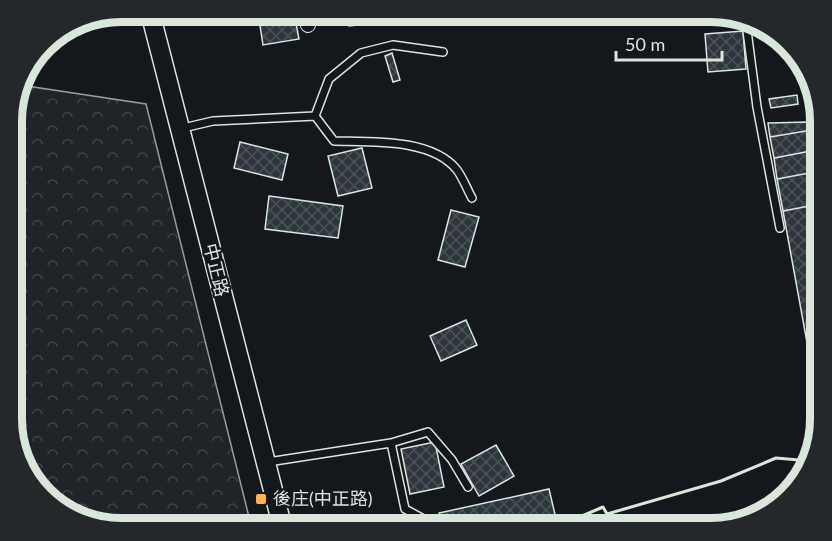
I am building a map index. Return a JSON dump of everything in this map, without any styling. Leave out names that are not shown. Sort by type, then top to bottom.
[{"type":"main road","name":"中正路","points":[[153,22],[280,518]]},
{"type":"lane","points":[[747,30],[757,107],[780,228]]},
{"type":"lane","points":[[315,116],[329,79],[361,53],[393,45],[443,52]]},
{"type":"lane","points":[[180,129],[213,121],[315,116]]},
{"type":"lane","points":[[315,116],[334,141],[414,145],[446,161],[456,169],[472,198]]},
{"type":"lane","points":[[266,463],[391,443],[428,432],[452,460],[468,487]]},
{"type":"lane","points":[[391,443],[405,509],[422,518]]},
{"type":"green space","points":[[30,86],[146,104],[249,518],[109,518],[90,513],[67,502],[52,489],[39,474],[26,445],[22,419],[22,122],[28,90]]},
{"type":"building","points":[[259,22],[296,22],[299,39],[263,45]]},
{"type":"building","points":[[349,22],[386,22],[349,26]]},
{"type":"building","points":[[743,31],[746,69],[708,72],[705,34]]},
{"type":"building","points":[[392,53],[400,80],[393,82],[385,56]]},
{"type":"building","points":[[797,95],[798,104],[771,108],[769,99]]},
{"type":"building","points":[[809,122],[809,130],[770,137],[768,123]]},
{"type":"building","points":[[809,130],[809,151],[774,158],[770,137]]},
{"type":"building","points":[[240,142],[288,154],[282,180],[234,168]]},
{"type":"building","points":[[362,148],[372,188],[338,196],[328,156]]},
{"type":"building","points":[[809,151],[809,173],[777,179],[774,158]]},
{"type":"building","points":[[809,173],[809,206],[783,211],[777,179]]},
{"type":"building","points":[[269,196],[343,206],[338,238],[265,229]]},
{"type":"building","points":[[809,206],[809,354],[783,211]]},
{"type":"building","points":[[451,210],[479,217],[465,267],[438,260]]},
{"type":"building","points":[[466,320],[477,345],[441,361],[430,336]]},
{"type":"building","points":[[435,442],[444,487],[410,494],[401,449]]},
{"type":"building","points":[[496,445],[514,476],[479,496],[461,464]]},
{"type":"building","points":[[549,489],[556,518],[440,518],[439,513]]},
{"type":"wall","points":[[577,518],[603,507],[607,514],[721,481],[776,458],[800,461]]},
{"type":"place","name":"後庄(中正路)","points":[[261,499]]}]
